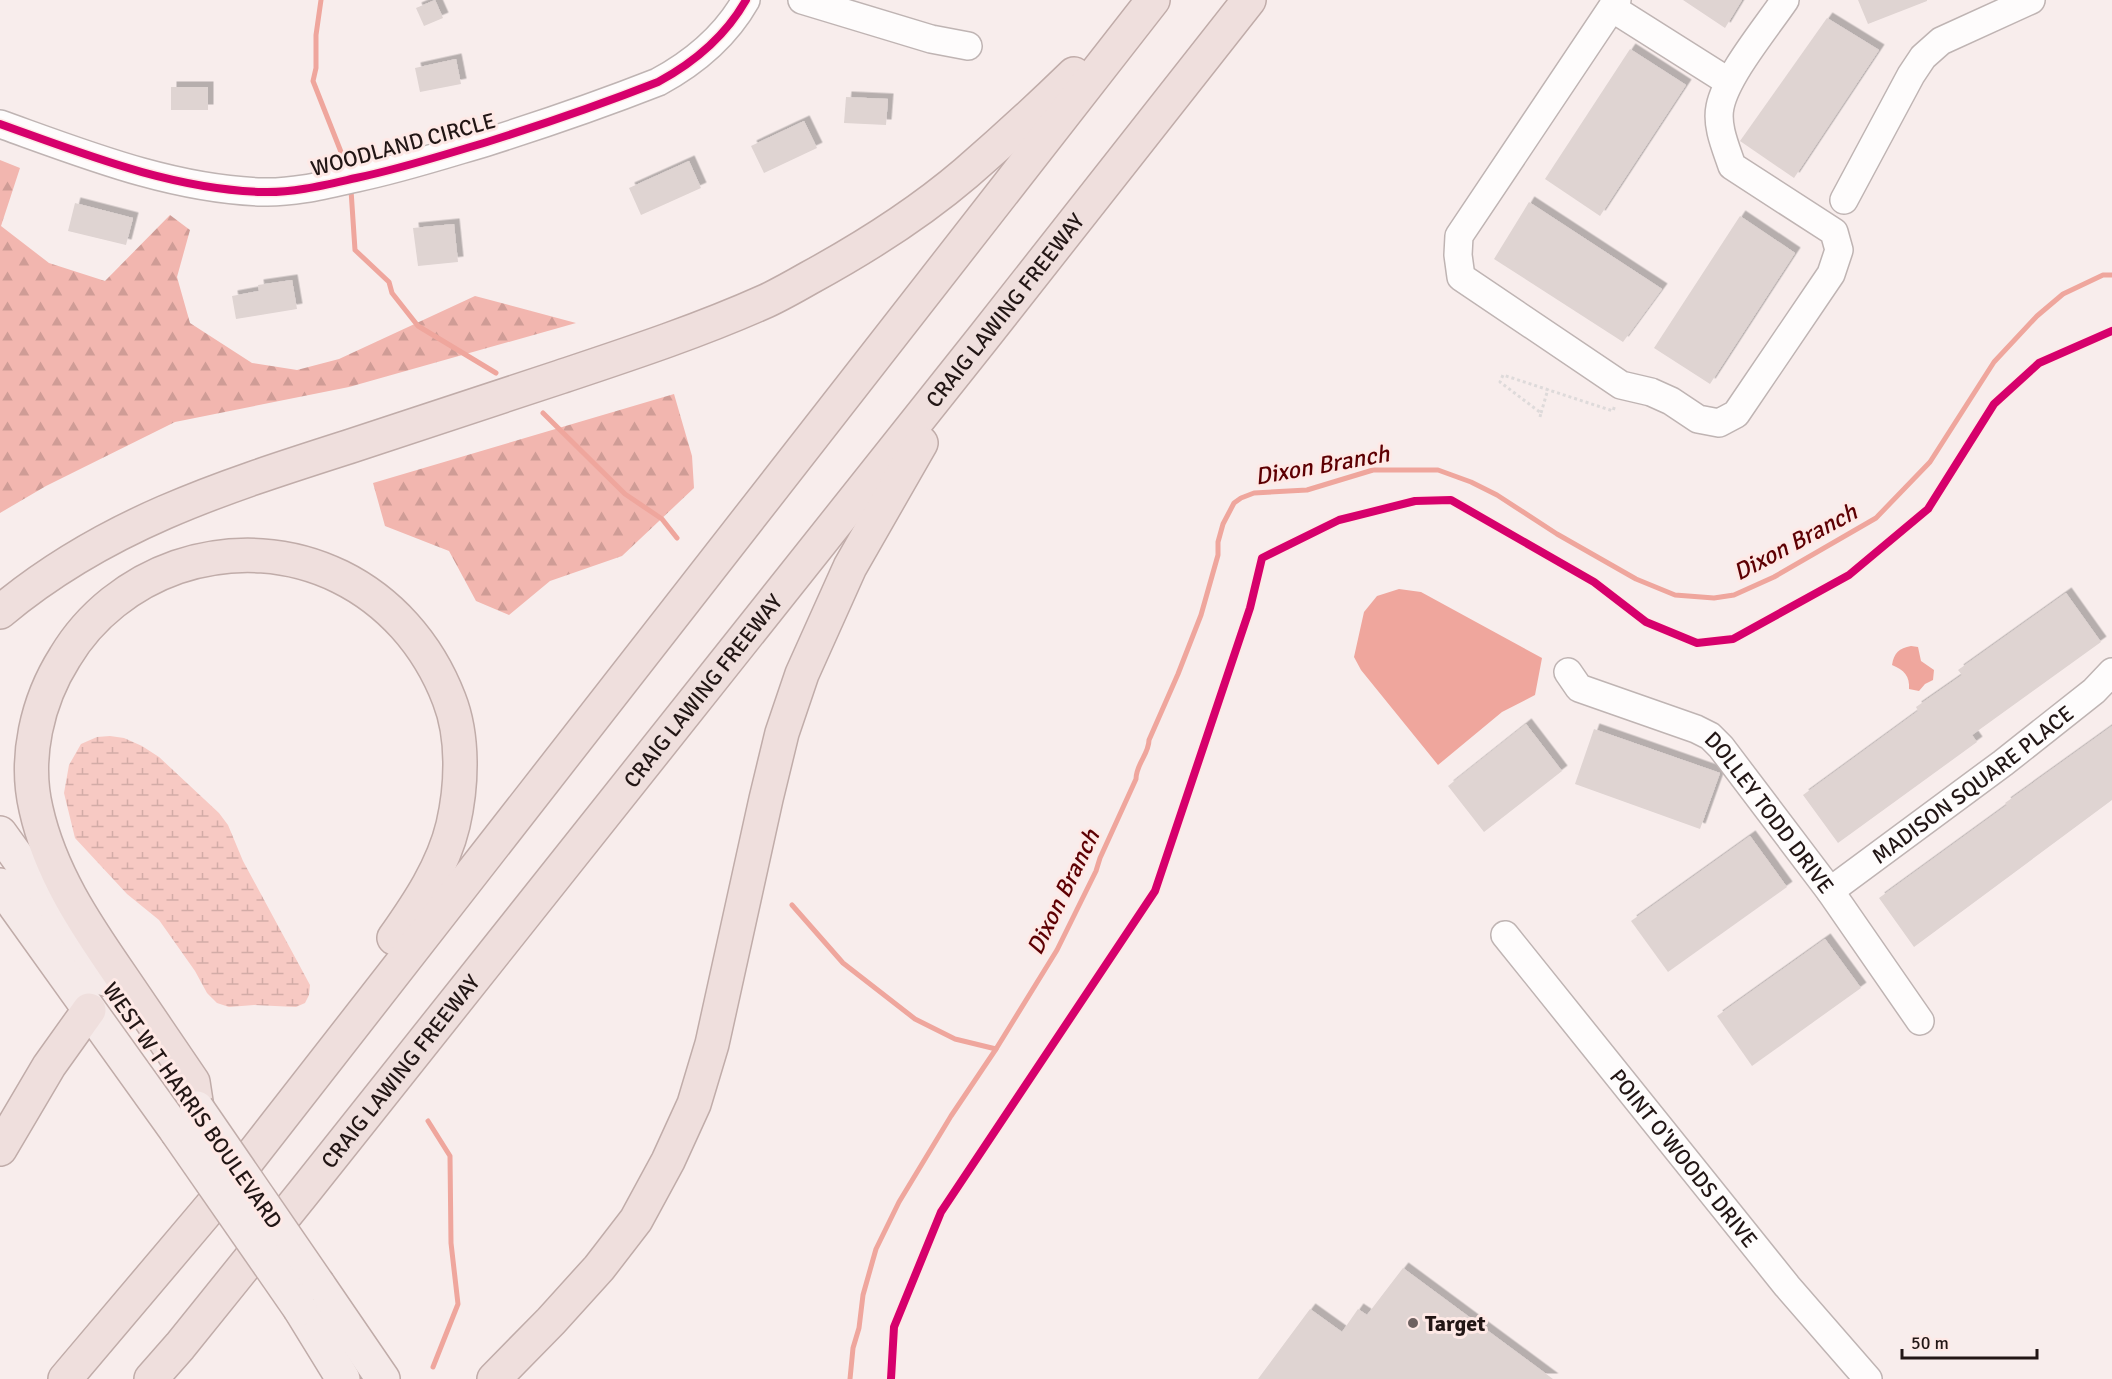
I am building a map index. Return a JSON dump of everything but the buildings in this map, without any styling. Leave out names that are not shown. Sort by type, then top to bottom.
[{"type":"highway","name":"CRAIG LAWING FREEWAY","points":[[151,1379],[311,1183],[1250,0]]},
{"type":"highway","points":[[0,612],[29,588],[73,559],[141,521],[186,502],[248,479],[602,363],[694,330],[767,300],[879,237],[949,187],[1024,122],[1153,1]]},
{"type":"highway","points":[[65,1379],[224,1191],[1153,1]]},
{"type":"highway","points":[[494,1379],[551,1322],[599,1268],[636,1220],[668,1161],[694,1104],[712,1044],[782,733],[802,674],[850,567],[983,339]]},
{"type":"highway","points":[[187,1120],[194,1082],[87,927],[69,895],[43,833],[32,780],[32,755],[40,713],[47,690],[67,652],[104,609],[133,587],[162,572],[210,559],[247,555],[310,564],[339,576],[370,593],[397,616],[416,639],[435,669],[450,701],[457,731],[459,759],[458,790],[452,827],[440,862],[420,901],[362,981],[355,1021]]},
{"type":"highway","points":[[0,1149],[49,1066],[89,1010]]},
{"type":"main road","name":"WEST W T HARRIS BOULEVARD","points":[[0,833],[187,1120],[309,1297],[383,1379]]},
{"type":"main road","name":"WEST W T HARRIS BOULEVARD","points":[[0,885],[89,1010],[187,1120]]},
{"type":"main road","name":"WEST W T HARRIS BOULEVARD","points":[[309,1297],[343,1379]]},
{"type":"street","name":"WOODLAND CIRCLE","points":[[0,124],[74,151],[176,181],[261,192],[308,188],[434,159],[542,124],[658,82],[704,53],[718,40],[746,0]]},
{"type":"street","points":[[802,0],[909,33],[968,46]]},
{"type":"street","points":[[1729,82],[1615,4],[1459,236],[1458,255],[1461,277],[1621,385],[1651,392],[1671,401],[1698,419],[1719,423],[1736,414],[1831,274],[1839,250],[1834,232],[1732,166],[1721,131],[1720,108],[1729,82],[1785,0]]},
{"type":"street","points":[[1844,200],[1923,57],[1941,41],[2031,0]]},
{"type":"street","name":"DOLLEY TODD DRIVE","points":[[1568,672],[1579,688],[1710,736],[1727,754],[1830,891],[1920,1022]]},
{"type":"street","name":"MADISON SQUARE PLACE","points":[[1830,891],[2003,763],[2094,691],[2112,672]]},
{"type":"street","name":"POINT O'WOODS DRIVE","points":[[1505,935],[1787,1286],[1868,1379]]},
{"type":"path","points":[[1548,389],[1540,415],[1500,382],[1503,375],[1548,389],[1613,411],[1616,403]]},
{"type":"green space","points":[[0,160],[20,168],[1,226],[49,263],[105,281],[170,215],[190,230],[177,277],[190,323],[252,363],[297,370],[339,359],[475,296],[576,323],[349,387],[175,422],[46,486],[0,513]]},
{"type":"green space","points":[[674,394],[692,456],[694,488],[622,556],[550,581],[509,615],[476,601],[449,551],[385,526],[373,483]]},
{"type":"green space","points":[[97,737],[124,738],[159,757],[219,813],[228,825],[243,861],[310,985],[305,1003],[296,1007],[254,1005],[229,1007],[217,1003],[207,993],[195,971],[159,920],[127,894],[75,838],[64,793],[69,765],[81,744]]},
{"type":"shaded area","points":[[1399,589],[1421,592],[1542,658],[1535,695],[1502,712],[1438,765],[1361,670],[1354,657],[1364,612],[1377,596]]},
{"type":"shaded area","points":[[1911,646],[1918,647],[1921,661],[1934,670],[1933,680],[1919,691],[1909,689],[1905,674],[1892,665],[1898,652]]},
{"type":"waterway","points":[[321,0],[313,81],[343,157]]},
{"type":"waterway","points":[[351,190],[355,250],[389,282],[392,293],[418,326],[496,373]]},
{"type":"waterway","name":"Dixon Branch","points":[[850,1379],[863,1295],[876,1249],[899,1202],[951,1116],[996,1049],[1057,950],[1096,871],[1136,779],[1149,740],[1201,615],[1218,555],[1218,542],[1223,524],[1234,503],[1254,493],[1307,490],[1373,470],[1438,470],[1471,482],[1497,495],[1557,534],[1636,579],[1675,595],[1714,598],[1734,595],[1774,577],[1876,518],[1930,462],[1994,362],[2037,316],[2063,294],[2103,275],[2112,275]]},
{"type":"waterway","points":[[543,413],[625,494],[662,519],[677,538]]},
{"type":"waterway","points":[[792,905],[843,963],[915,1019],[955,1039],[996,1049]]},
{"type":"waterway","points":[[428,1121],[450,1156],[451,1243],[458,1304],[433,1367]]},
{"type":"cycle path","points":[[0,124],[128,168],[194,184],[262,192],[309,188],[422,162],[573,114],[658,82],[697,57],[719,37],[746,0]]},
{"type":"cycle path","points":[[891,1379],[894,1327],[941,1212],[1155,891],[1250,608],[1262,558],[1339,520],[1415,501],[1451,500],[1594,582],[1646,622],[1697,643],[1733,639],[1849,575],[1928,509],[1994,404],[2039,363],[2112,331]]},
{"type":"place","name":"Target","points":[[1413,1323]]}]
